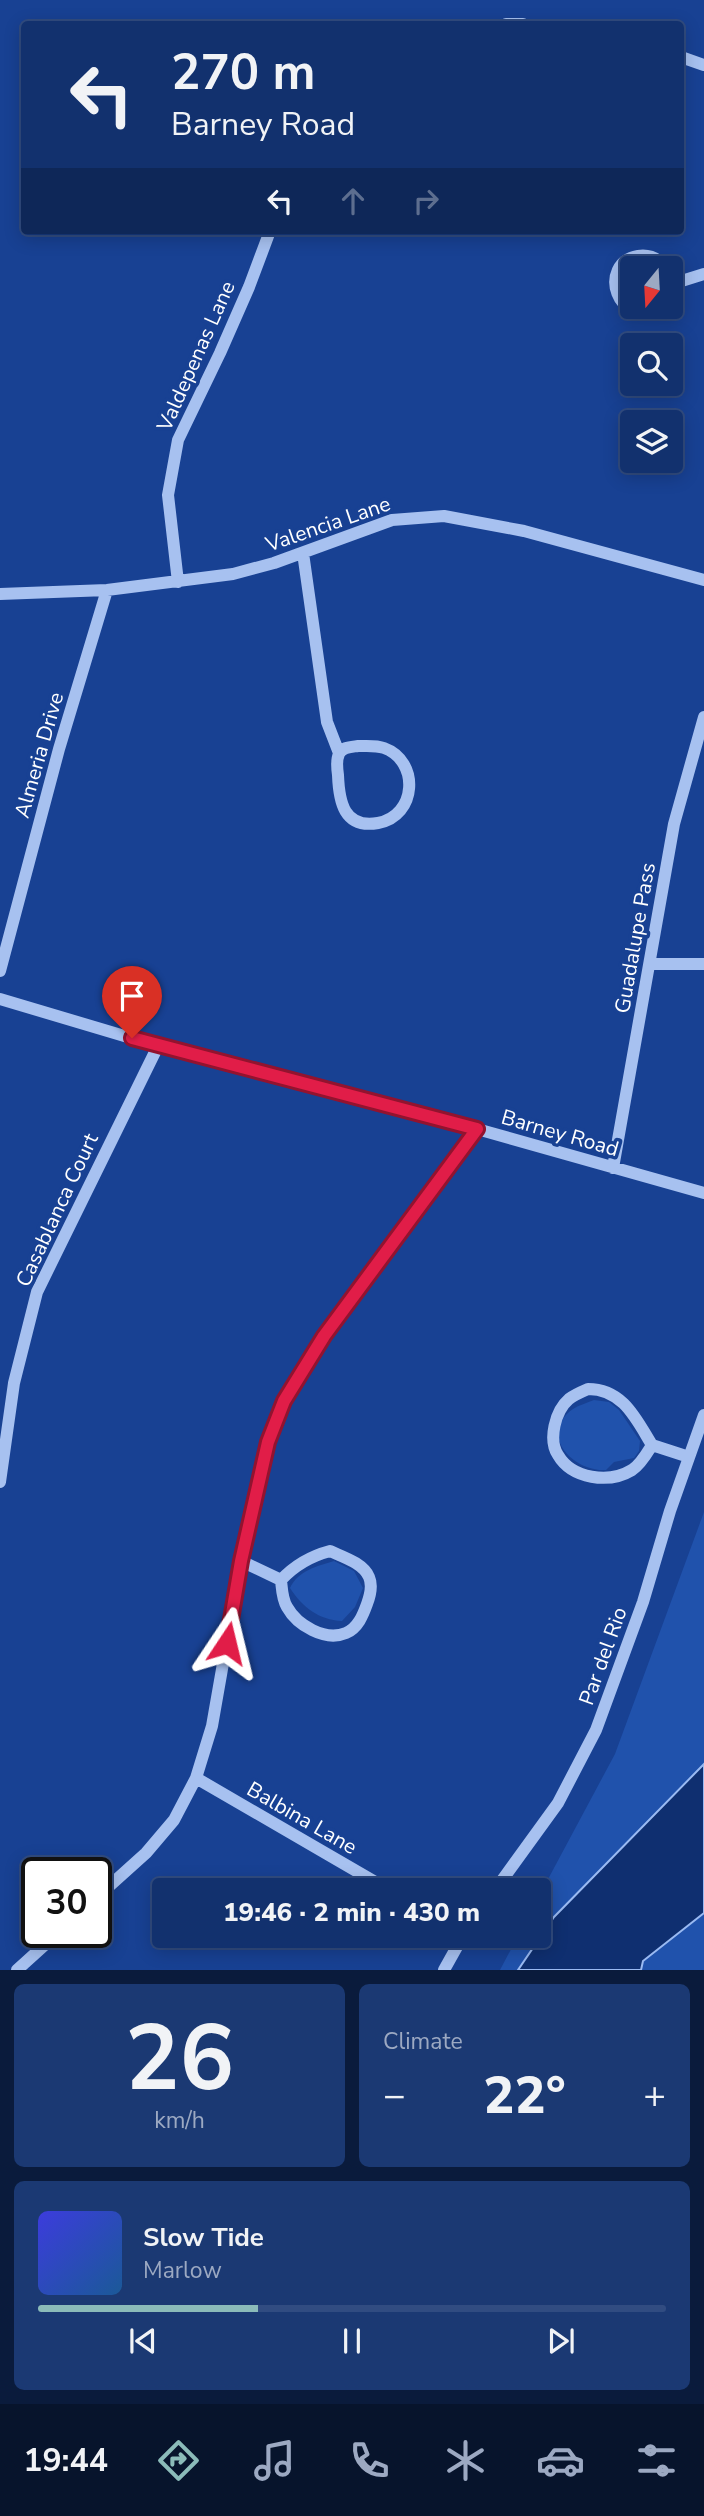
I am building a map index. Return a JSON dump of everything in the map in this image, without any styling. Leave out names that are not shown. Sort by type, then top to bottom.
[{"type":"street","points":[[684,58],[704,65]]},
{"type":"street","name":"Valdepenas Lane","points":[[178,582],[168,495],[178,440],[230,331],[268,235]]},
{"type":"street","points":[[620,270],[615,278],[620,299]]},
{"type":"street","points":[[683,280],[704,274]]},
{"type":"street","name":"Valencia Lane","points":[[0,594],[107,590],[233,574],[303,553],[393,520],[444,516],[524,531],[704,580]]},
{"type":"street","points":[[303,553],[327,722],[339,753],[339,793],[345,812],[356,821],[374,824],[398,813],[408,799],[410,782],[400,758],[377,746],[348,747],[339,753]]},
{"type":"street","name":"Almeria Drive","points":[[0,971],[59,750],[107,590]]},
{"type":"street","name":"Guadalupe Pass","points":[[613,1168],[674,824],[704,717]]},
{"type":"street","points":[[651,964],[704,964]]},
{"type":"street","name":"Barney Road","points":[[0,999],[158,1046],[477,1129],[704,1193]]},
{"type":"street","name":"Casablanca Court","points":[[0,1482],[14,1382],[37,1292],[158,1046]]},
{"type":"street","points":[[112,1884],[146,1853],[174,1820],[196,1778],[212,1726],[241,1561],[268,1442],[284,1401],[324,1336],[477,1129]]},
{"type":"street","points":[[652,1445],[633,1470],[605,1478],[585,1476],[569,1467],[558,1455],[553,1441],[558,1416],[568,1400],[588,1389],[596,1389],[622,1399],[652,1445],[689,1457]]},
{"type":"street","name":"Par del Rio","points":[[504,1878],[558,1803],[591,1742],[643,1602],[670,1511],[704,1415]]},
{"type":"street","points":[[330,1551],[358,1563],[369,1576],[371,1589],[358,1625],[346,1633],[331,1636],[306,1628],[288,1609],[281,1580],[291,1570],[316,1555],[330,1551]]},
{"type":"street","points":[[241,1561],[281,1580]]},
{"type":"street","name":"Balbina Lane","points":[[196,1778],[368,1878]]},
{"type":"street","points":[[17,1970],[41,1948]]},
{"type":"street","points":[[444,1970],[456,1948]]},
{"type":"shaded area","points":[[594,1400],[609,1402],[619,1410],[640,1441],[639,1451],[634,1458],[614,1462],[606,1470],[582,1465],[564,1450],[559,1440],[558,1429],[563,1419],[575,1408]]},
{"type":"shaded area","points":[[704,1512],[704,1970],[500,1970],[512,1948],[551,1948],[551,1878],[549,1878],[615,1754]]},
{"type":"shaded area","points":[[334,1561],[354,1571],[363,1588],[355,1607],[342,1621],[326,1618],[312,1611],[290,1588],[303,1573]]},
{"type":"shaded area","points":[[704,1764],[704,1913],[643,1961],[641,1970],[518,1970],[533,1948],[551,1948],[551,1921]]},
{"type":"route","points":[[132,1038],[477,1129],[324,1336],[284,1401],[268,1442],[241,1561],[227,1643]]}]
